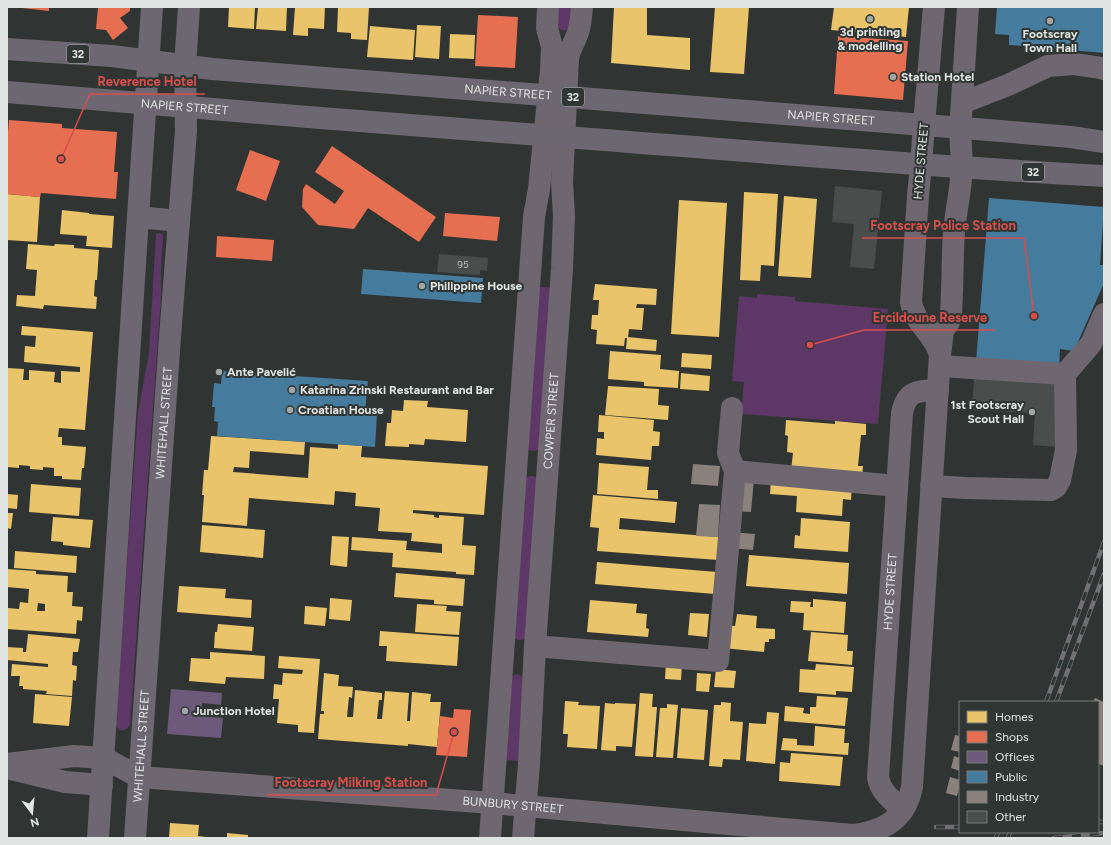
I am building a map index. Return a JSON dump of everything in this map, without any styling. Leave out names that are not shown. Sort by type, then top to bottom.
[{"type":"main road","points":[[98,838],[152,7]]},
{"type":"main road","name":"WHITEHALL STREET","points":[[136,838],[139,776],[186,131],[186,65],[189,7]]},
{"type":"main road","name":"NAPIER STREET","points":[[7,49],[112,56],[212,69],[960,127],[1071,137],[1104,142]]},
{"type":"main road","name":"NAPIER STREET","points":[[7,92],[921,165],[1104,176]]},
{"type":"main road","name":"HYDE STREET","points":[[921,165],[924,125]]},
{"type":"main road","points":[[960,127],[962,168]]},
{"type":"main road","points":[[138,217],[179,220]]},
{"type":"main road","name":"BUNBURY STREET","points":[[104,758],[139,776]]},
{"type":"main road","name":"BUNBURY STREET","points":[[102,785],[139,776]]},
{"type":"street","name":"COWPER STREET","points":[[548,7],[548,28],[558,96]]},
{"type":"street","name":"COWPER STREET","points":[[490,838],[534,217],[554,136],[558,96],[568,54],[580,27],[582,7]]},
{"type":"street","name":"HYDE STREET","points":[[924,125],[934,7]]},
{"type":"street","points":[[960,127],[968,7]]},
{"type":"street","points":[[962,103],[1008,85],[1048,66],[1074,64],[1104,69]]},
{"type":"street","name":"COWPER STREET","points":[[523,838],[529,764],[534,652],[562,269],[564,216],[562,182],[554,136]]},
{"type":"street","name":"HYDE STREET","points":[[921,165],[911,302],[912,308],[918,320],[934,342],[940,361]]},
{"type":"street","points":[[903,810],[909,801],[912,787],[942,334],[949,322],[952,312],[954,233],[962,168]]},
{"type":"street","points":[[530,267],[562,269]]},
{"type":"street","points":[[931,486],[1051,490],[1056,487],[1060,480],[1066,450],[1065,374],[1091,344],[1104,314]]},
{"type":"street","points":[[940,361],[1065,374]]},
{"type":"street","name":"HYDE STREET","points":[[903,810],[885,792],[879,783],[878,777],[902,412],[909,396],[914,393],[938,390]]},
{"type":"street","points":[[503,656],[534,652],[718,661],[735,471],[728,454],[732,408]]},
{"type":"street","points":[[517,461],[548,463]]},
{"type":"street","points":[[735,471],[897,486]]},
{"type":"street","name":"BUNBURY STREET","points":[[7,764],[74,756],[104,758]]},
{"type":"street","name":"BUNBURY STREET","points":[[7,768],[62,781],[102,785]]},
{"type":"street","name":"BUNBURY STREET","points":[[139,776],[492,803],[853,835],[872,832],[885,827],[903,810]]},
{"type":"shaded area","points":[[558,7],[574,7],[570,28],[567,30],[558,28]]},
{"type":"shaded area","points":[[156,234],[163,234],[161,297],[130,725],[125,730],[120,730],[115,725],[138,412],[149,353]]},
{"type":"shaded area","points":[[541,287],[548,287],[551,290],[540,448],[534,451],[527,449],[537,290]]},
{"type":"shaded area","points":[[757,294],[795,297],[795,301],[888,309],[878,424],[741,414],[744,382],[732,381],[739,296],[757,298]]},
{"type":"shaded area","points":[[534,476],[538,479],[528,637],[518,640],[515,639],[525,478]]},
{"type":"shaded area","points":[[517,674],[524,680],[521,761],[502,760],[512,676]]},
{"type":"building: Homes","points":[[229,7],[255,7],[254,29],[228,27]]},
{"type":"building: Homes","points":[[258,7],[287,7],[286,31],[256,29]]},
{"type":"building: Homes","points":[[295,7],[325,7],[324,29],[308,28],[308,36],[293,35]]},
{"type":"building: Homes","points":[[338,7],[369,7],[367,40],[351,39],[351,33],[337,32]]},
{"type":"building: Homes","points":[[614,7],[647,7],[647,35],[690,38],[690,70],[611,63]]},
{"type":"building: Homes","points":[[715,7],[749,7],[744,74],[710,72]]},
{"type":"building: Homes","name":"3d printing & modelling","points":[[834,7],[909,7],[906,37],[831,30]]},
{"type":"building: Homes","points":[[417,25],[441,26],[439,59],[415,57]]},
{"type":"building: Homes","points":[[370,26],[415,30],[413,60],[367,57]]},
{"type":"building: Homes","points":[[450,34],[475,35],[474,59],[449,58]]},
{"type":"building: Homes","points":[[744,192],[778,194],[774,266],[761,265],[760,281],[740,280]]},
{"type":"building: Homes","points":[[7,194],[40,197],[37,242],[7,240]]},
{"type":"building: Homes","points":[[784,196],[817,199],[811,278],[778,276]]},
{"type":"building: Homes","points":[[679,200],[727,203],[719,337],[671,334]]},
{"type":"building: Homes","points":[[62,210],[114,216],[112,248],[86,246],[87,236],[60,234]]},
{"type":"building: Homes","points":[[28,244],[54,246],[55,244],[74,245],[74,248],[99,250],[97,280],[95,280],[94,296],[97,297],[96,309],[44,305],[43,309],[16,306],[17,295],[35,296],[37,270],[26,269]]},
{"type":"building: Homes","points":[[595,284],[657,289],[656,305],[637,304],[636,308],[644,308],[642,330],[629,329],[628,337],[657,340],[656,351],[626,349],[627,338],[625,338],[624,346],[596,344],[597,330],[591,329],[592,315],[598,315],[599,300],[593,300]]},
{"type":"building: Homes","points":[[22,326],[93,332],[85,430],[59,428],[58,437],[62,437],[62,445],[86,447],[81,480],[62,479],[62,476],[54,476],[54,468],[43,467],[43,470],[30,469],[30,466],[19,465],[19,468],[7,467],[7,368],[24,369],[23,380],[29,380],[29,370],[55,372],[54,382],[61,383],[61,371],[80,372],[80,367],[24,362],[25,346],[35,347],[36,336],[21,335]]},
{"type":"building: Homes","points":[[610,351],[661,355],[660,369],[679,371],[678,388],[644,386],[644,382],[608,379]]},
{"type":"building: Homes","points":[[682,353],[712,355],[711,369],[681,367]]},
{"type":"building: Homes","points":[[681,373],[710,376],[709,391],[680,389]]},
{"type":"building: Homes","points":[[608,386],[659,389],[658,405],[669,406],[668,420],[605,415]]},
{"type":"building: Homes","points":[[404,400],[428,401],[427,407],[468,410],[466,442],[425,439],[424,445],[409,444],[409,447],[385,446],[387,423],[391,423],[392,410],[403,411]]},
{"type":"building: Homes","points":[[599,415],[654,420],[653,431],[660,432],[659,446],[652,446],[651,460],[596,455],[597,438],[604,439],[604,432],[598,432]]},
{"type":"building: Homes","points":[[786,420],[835,424],[835,421],[866,424],[866,435],[861,435],[858,466],[863,466],[862,477],[791,471],[793,453],[787,452],[788,436],[785,435]]},
{"type":"building: Homes","points":[[211,436],[305,442],[304,455],[250,451],[249,468],[234,467],[233,472],[308,478],[310,447],[338,449],[338,444],[362,446],[361,457],[488,466],[484,515],[413,510],[413,513],[434,515],[434,517],[439,518],[439,515],[464,517],[462,545],[476,546],[474,575],[456,574],[456,572],[392,567],[393,553],[351,550],[352,537],[407,541],[406,550],[442,553],[442,544],[411,541],[412,533],[378,531],[380,508],[355,506],[356,493],[335,491],[334,505],[249,498],[247,526],[202,522],[204,470],[208,470]]},
{"type":"building: Homes","points":[[599,463],[649,467],[647,490],[658,490],[658,499],[597,494]]},
{"type":"building: Homes","points":[[771,480],[852,486],[851,500],[843,499],[842,516],[796,512],[797,496],[770,494]]},
{"type":"building: Homes","points":[[31,484],[81,488],[79,516],[29,512]]},
{"type":"building: Homes","points":[[7,494],[18,495],[17,509],[7,508]]},
{"type":"building: Homes","points":[[593,495],[677,502],[675,523],[620,518],[619,529],[719,537],[718,560],[597,551],[599,528],[590,527]]},
{"type":"building: Homes","points":[[7,513],[13,513],[11,529],[7,528]]},
{"type":"building: Homes","points":[[53,517],[93,520],[90,548],[63,545],[63,542],[51,541]]},
{"type":"building: Homes","points":[[801,518],[850,522],[848,552],[794,548],[795,535],[800,536]]},
{"type":"building: Homes","points":[[202,525],[265,530],[263,558],[200,552]]},
{"type":"building: Homes","points":[[332,536],[349,537],[347,567],[330,565]]},
{"type":"building: Homes","points":[[15,551],[77,556],[76,573],[14,568]]},
{"type":"building: Homes","points":[[749,555],[849,563],[847,594],[746,586]]},
{"type":"building: Homes","points":[[597,562],[717,572],[715,594],[595,584]]},
{"type":"building: Homes","points":[[7,569],[36,571],[36,574],[68,576],[67,592],[73,592],[72,606],[83,607],[82,621],[77,620],[76,634],[7,629],[8,608],[19,609],[20,602],[28,603],[29,589],[7,587]],"holes":[[[38,603],[45,604],[45,611],[37,611]]]},
{"type":"building: Homes","points":[[396,573],[465,579],[463,606],[434,604],[434,600],[394,597]]},
{"type":"building: Homes","points":[[179,586],[226,589],[225,598],[252,600],[251,618],[177,612]]},
{"type":"building: Homes","points":[[330,598],[352,600],[350,621],[329,619]]},
{"type":"building: Homes","points":[[813,599],[846,602],[844,633],[803,630],[804,613],[790,612],[791,601],[811,602],[810,607],[813,607]]},
{"type":"building: Homes","points":[[590,600],[637,604],[636,613],[647,614],[646,628],[649,629],[648,637],[587,632]]},
{"type":"building: Homes","points":[[417,604],[447,606],[446,611],[461,612],[459,635],[415,632]]},
{"type":"building: Homes","points":[[305,606],[327,608],[325,626],[304,624]]},
{"type":"building: Homes","points":[[690,613],[709,614],[707,637],[688,635]]},
{"type":"building: Homes","points":[[737,614],[757,616],[756,628],[775,629],[775,639],[769,639],[769,642],[765,642],[764,652],[723,648],[725,625],[735,626]]},
{"type":"building: Homes","points":[[218,624],[254,627],[252,651],[214,648],[215,632],[217,632]]},
{"type":"building: Homes","points":[[380,631],[459,637],[457,666],[386,661],[387,646],[379,646]]},
{"type":"building: Homes","points":[[811,632],[848,635],[847,651],[853,651],[852,665],[808,661]]},
{"type":"building: Homes","points":[[28,634],[80,639],[78,652],[73,652],[72,665],[77,666],[76,681],[73,680],[72,696],[46,694],[47,691],[23,689],[23,686],[19,686],[20,676],[11,676],[12,664],[48,667],[48,664],[7,660],[7,647],[23,648],[23,652],[26,652]]},
{"type":"building: Homes","points":[[210,652],[265,656],[264,679],[226,677],[225,684],[189,681],[191,658],[210,659]]},
{"type":"building: Homes","points":[[279,656],[320,659],[314,733],[298,732],[298,725],[277,723],[279,699],[273,699],[274,684],[282,685],[283,673],[302,674],[303,670],[278,668]]},
{"type":"building: Homes","points":[[666,661],[682,663],[681,680],[665,679]]},
{"type":"building: Homes","points":[[816,664],[854,667],[852,692],[836,691],[836,695],[799,692],[800,669],[815,670]]},
{"type":"building: Homes","points":[[716,669],[736,671],[734,688],[714,687]]},
{"type":"building: Homes","points":[[324,673],[339,675],[338,686],[353,687],[352,698],[349,697],[347,717],[353,717],[355,690],[382,693],[382,700],[379,700],[377,719],[382,719],[385,691],[409,693],[407,721],[410,721],[412,692],[431,694],[430,702],[441,702],[437,747],[318,739],[320,714],[324,714],[324,711],[321,711]]},
{"type":"building: Homes","points":[[697,673],[711,674],[709,692],[696,691]]},
{"type":"building: Homes","points":[[640,693],[653,694],[652,707],[657,707],[653,757],[635,756]]},
{"type":"building: Homes","points":[[35,694],[72,697],[69,726],[33,723]]},
{"type":"building: Homes","points":[[817,696],[848,698],[845,726],[784,721],[785,706],[804,708],[803,713],[810,714],[810,707],[816,707]]},
{"type":"building: Homes","points":[[565,701],[579,702],[578,705],[600,706],[597,749],[567,747],[568,734],[563,734]]},
{"type":"building: Homes","points":[[721,702],[731,703],[730,721],[743,722],[740,760],[723,759],[722,767],[709,766],[714,705],[721,705]]},
{"type":"building: Homes","points":[[605,703],[636,704],[632,747],[616,746],[616,751],[601,750]]},
{"type":"building: Homes","points":[[667,704],[678,705],[673,758],[656,757],[660,708],[667,708]]},
{"type":"building: Homes","points":[[681,708],[708,710],[704,760],[677,758]]},
{"type":"building: Homes","points":[[767,712],[779,713],[775,764],[746,761],[749,723],[766,724]]},
{"type":"building: Homes","points":[[815,726],[845,729],[844,743],[849,743],[848,755],[781,750],[783,738],[797,739],[797,745],[814,746]]},
{"type":"building: Homes","points":[[791,753],[843,757],[840,786],[779,781],[780,762],[790,763]]},
{"type":"building: Homes","points":[[170,823],[199,825],[198,836],[206,838],[169,838]]},
{"type":"building: Homes","points":[[227,833],[248,835],[248,838],[227,838]]},
{"type":"building: Shops","points":[[49,7],[49,11],[22,8]]},
{"type":"building: Shops","points":[[98,7],[130,7],[130,11],[120,18],[128,28],[113,40],[106,30],[96,29]]},
{"type":"building: Shops","points":[[478,15],[518,17],[515,68],[475,66]]},
{"type":"building: Shops","points":[[838,36],[908,41],[903,100],[834,94]]},
{"type":"building: Shops","points":[[9,120],[62,124],[62,128],[117,132],[114,172],[118,172],[116,199],[41,193],[40,197],[7,194],[7,146]]},
{"type":"building: Shops","points":[[332,146],[436,217],[419,242],[368,208],[354,229],[318,225],[302,207],[303,189],[306,184],[335,204],[344,191],[315,172]]},
{"type":"building: Shops","points":[[250,150],[280,161],[266,201],[236,190]]},
{"type":"building: Shops","points":[[445,213],[500,217],[497,241],[443,236]]},
{"type":"building: Shops","points":[[217,236],[274,240],[272,261],[216,257]]},
{"type":"building: Shops","points":[[454,709],[471,710],[467,757],[436,755],[440,716],[453,718]]},
{"type":"building: Offices","name":"Junction Hotel","points":[[171,689],[222,693],[221,705],[202,703],[201,716],[223,718],[221,738],[167,734]]},
{"type":"building: Public","name":"Footscray Town Hall","points":[[997,7],[1104,7],[1104,53],[1009,45],[1009,35],[995,34]]},
{"type":"building: Public","points":[[989,198],[1104,207],[1100,265],[1104,265],[1104,283],[1074,351],[1060,349],[1059,369],[976,362]]},
{"type":"building: Public","name":"Philippine House","points":[[363,269],[483,278],[481,303],[361,294]]},
{"type":"building: Public","name":"Croatian House","points":[[222,371],[368,381],[365,413],[377,414],[375,447],[217,436],[218,422],[214,421],[215,407],[212,407],[214,383],[221,384]]},
{"type":"building: Industry","points":[[693,464],[720,466],[718,486],[691,484]]},
{"type":"building: Industry","points":[[736,477],[754,479],[751,512],[733,511]]},
{"type":"building: Industry","points":[[699,504],[720,505],[718,537],[696,536]]},
{"type":"building: Industry","points":[[731,532],[755,534],[753,550],[730,548]]},
{"type":"building: Industry","points":[[1095,698],[1104,702],[1104,766],[1099,764],[1099,701],[1094,701]]},
{"type":"building: Industry","points":[[955,735],[959,736],[959,752],[951,750]]},
{"type":"building: Industry","points":[[954,756],[959,758],[959,771],[951,768]]},
{"type":"building: Industry","points":[[950,777],[959,780],[957,796],[946,793]]},
{"type":"building: Other","points":[[835,186],[882,191],[874,269],[850,267],[854,224],[832,222]]},
{"type":"building: Other","points":[[439,254],[488,258],[487,271],[480,270],[480,275],[437,272]]},
{"type":"building: Other","name":"1st Footscray Scout Hall","points":[[974,377],[1063,382],[1059,447],[1033,445],[1035,413],[972,410]]},
{"type":"railway","points":[[1046,701],[1104,542]]},
{"type":"railway","points":[[1056,701],[1104,574]]},
{"type":"railway","points":[[1099,822],[1104,822]]},
{"type":"railway","points":[[936,827],[959,827]]},
{"type":"railway","points":[[996,838],[998,833]]},
{"type":"railway","points":[[1008,838],[1010,833]]},
{"type":"railway","points":[[1054,838],[1104,833]]},
{"type":"place","name":"3d printing & modelling","points":[[870,19]]},
{"type":"place","name":"Footscray Town Hall","points":[[1050,21]]},
{"type":"place","name":"Station Hotel","points":[[893,77]]},
{"type":"place","name":"Reverence Hotel","points":[[61,159]]},
{"type":"place","name":"Philippine House","points":[[422,286]]},
{"type":"place","name":"Footscray Police Station","points":[[1034,316]]},
{"type":"place","name":"Ercildoune Reserve","points":[[810,345]]},
{"type":"place","name":"Ante Pavelić","points":[[219,372]]},
{"type":"place","name":"Katarina Zrinski Restaurant and Bar","points":[[292,390]]},
{"type":"place","name":"Croatian House","points":[[290,410]]},
{"type":"place","name":"1st Footscray Scout Hall","points":[[1032,412]]},
{"type":"place","name":"Junction Hotel","points":[[185,711]]},
{"type":"place","name":"Footscray Milking Station","points":[[454,732]]}]
